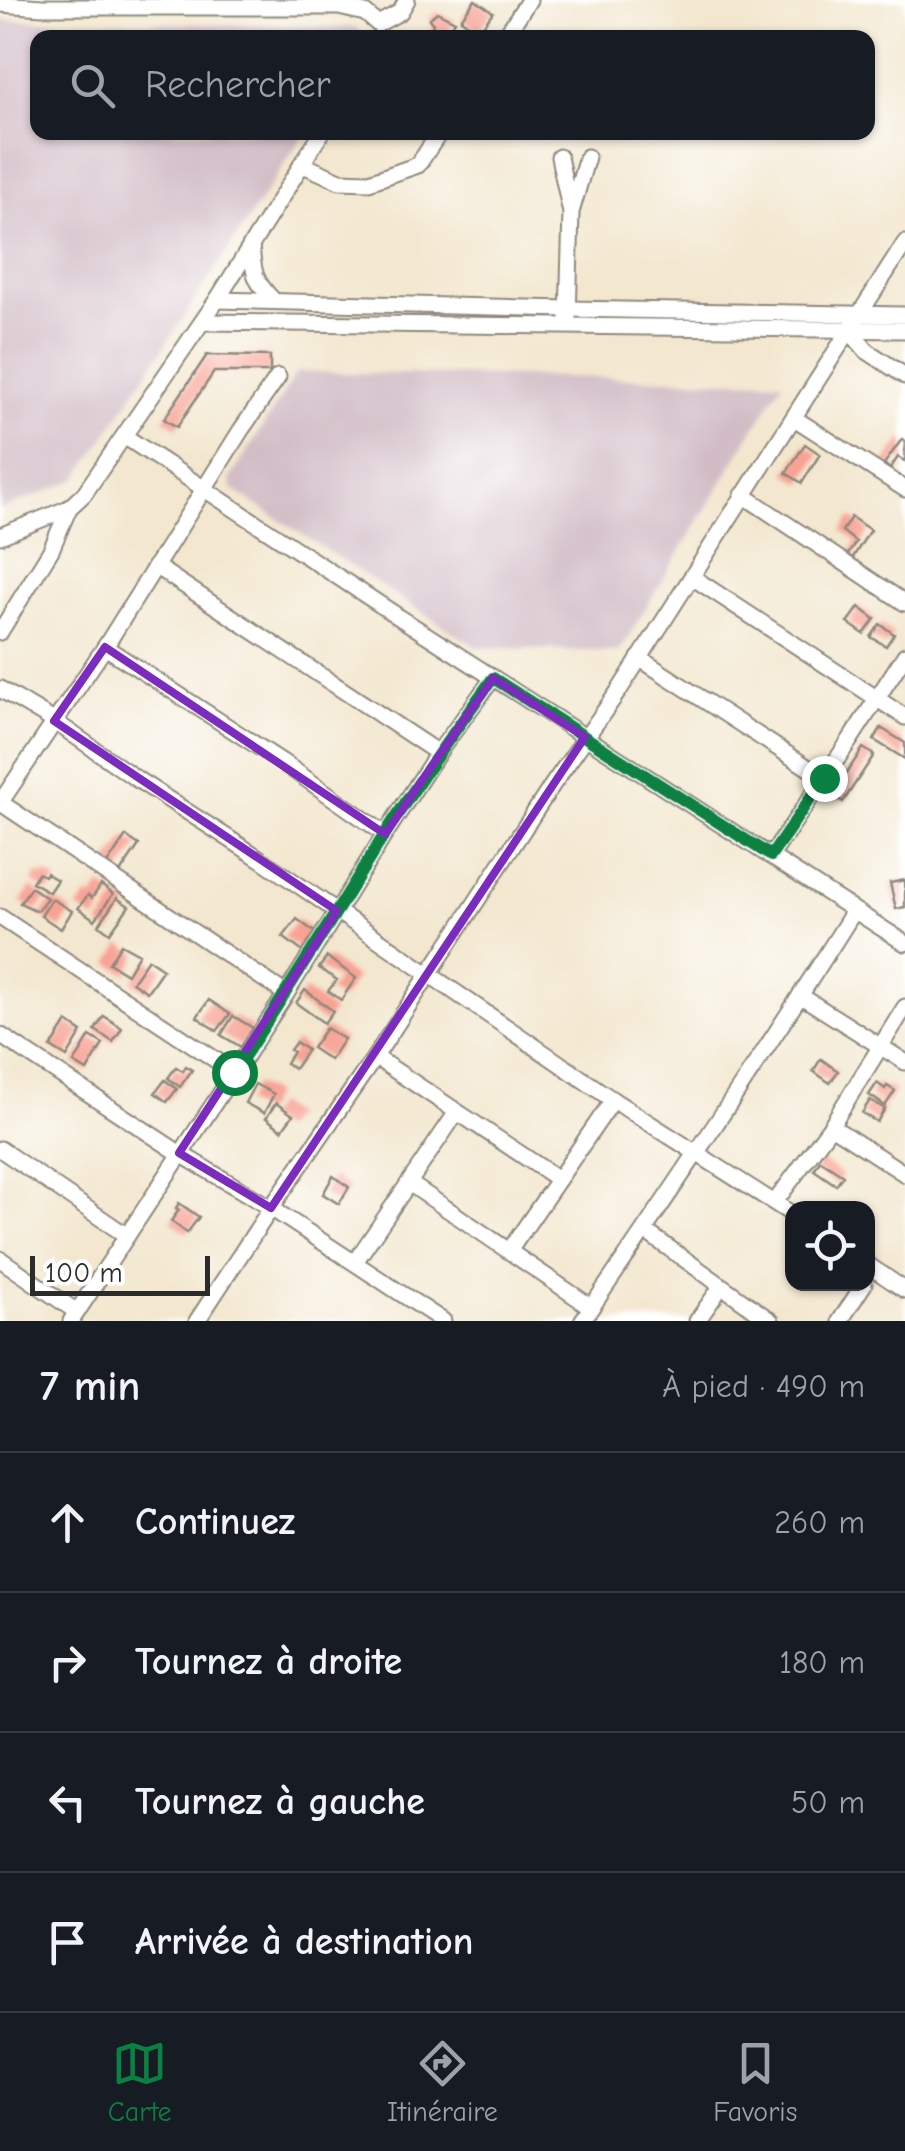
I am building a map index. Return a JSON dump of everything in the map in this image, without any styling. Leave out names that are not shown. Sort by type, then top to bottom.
[{"type":"street","points":[[379,30],[408,0]]},
{"type":"street","points":[[509,30],[528,0]]},
{"type":"street","points":[[0,4],[288,2],[365,12],[377,30]]},
{"type":"street","points":[[0,536],[69,508],[84,494],[217,300],[317,140]]},
{"type":"street","points":[[302,164],[340,181],[369,182],[418,165],[435,140]]},
{"type":"street","points":[[559,156],[570,213],[567,327]]},
{"type":"street","points":[[570,213],[587,157]]},
{"type":"street","points":[[196,1321],[640,658],[905,243]]},
{"type":"street","points":[[251,244],[254,272],[261,288],[274,301]]},
{"type":"street","points":[[217,300],[905,315]]},
{"type":"street","points":[[202,322],[905,330]]},
{"type":"street","points":[[848,329],[866,351],[905,376]]},
{"type":"street","points":[[278,377],[0,803],[286,994]]},
{"type":"street","points":[[794,418],[905,489]]},
{"type":"street","points":[[124,436],[905,943]]},
{"type":"street","points":[[742,495],[905,603]]},
{"type":"street","points":[[0,632],[51,550],[69,508]]},
{"type":"street","points":[[155,566],[438,754]]},
{"type":"street","points":[[692,577],[905,717]]},
{"type":"street","points":[[104,647],[385,834]]},
{"type":"street","points":[[771,856],[905,655]]},
{"type":"street","points":[[640,658],[824,778]]},
{"type":"street","points":[[0,1259],[74,1316],[286,994],[385,834],[493,678]]},
{"type":"street","points":[[0,689],[337,911],[612,1100],[785,1209]]},
{"type":"street","points":[[409,1184],[508,1251],[586,1314],[645,1232],[854,911]]},
{"type":"street","points":[[0,917],[234,1072]]},
{"type":"street","points":[[801,996],[905,1062]]},
{"type":"street","points":[[775,1202],[831,1126],[905,1007]]},
{"type":"street","points":[[0,1034],[442,1321]]},
{"type":"street","points":[[375,1057],[558,1179]]},
{"type":"street","points":[[508,1251],[612,1100]]},
{"type":"street","points":[[355,1262],[457,1112]]},
{"type":"street","points":[[831,1126],[905,1174]]},
{"type":"street","points":[[0,1149],[127,1236]]},
{"type":"street","points":[[645,1232],[770,1321]]},
{"type":"street","points":[[875,1277],[905,1290]]},
{"type":"street","points":[[698,1321],[721,1287]]},
{"type":"street","points":[[840,1321],[858,1291]]},
{"type":"highlighted area","points":[[105,647],[385,834],[493,678],[585,737],[271,1208],[179,1153],[337,911],[54,721]]},
{"type":"shaded area","points":[[0,20],[356,27],[358,30],[30,30],[30,140],[300,140],[77,479],[0,510]]},
{"type":"shaded area","points":[[297,372],[783,381],[619,652],[476,647],[232,489],[230,479]]},
{"type":"building","points":[[475,0],[493,12],[480,30],[461,19]]},
{"type":"building","points":[[437,12],[455,21],[449,30],[431,30],[433,24],[429,19]]},
{"type":"building","points":[[207,355],[270,356],[270,372],[214,372],[177,427],[164,419]]},
{"type":"building","points":[[902,439],[905,459],[898,457],[890,469],[884,464]]},
{"type":"building","points":[[805,444],[820,454],[802,483],[786,473]]},
{"type":"building","points":[[851,517],[870,530],[852,559],[847,556],[856,542],[842,531]]},
{"type":"building","points":[[859,607],[875,619],[864,634],[848,623]]},
{"type":"building","points":[[880,624],[894,634],[886,646],[871,637]]},
{"type":"building","points":[[881,728],[905,743],[905,759],[874,740]]},
{"type":"building","points":[[863,748],[874,755],[843,802],[832,795]]},
{"type":"building","points":[[126,836],[139,845],[120,873],[107,864]]},
{"type":"building","points":[[38,873],[57,880],[49,892],[32,882]]},
{"type":"building","points":[[905,880],[905,907],[896,909],[890,883]]},
{"type":"building","points":[[101,885],[113,894],[95,920],[78,908]]},
{"type":"building","points":[[31,887],[47,898],[37,911],[20,903]]},
{"type":"building","points":[[117,898],[129,906],[110,933],[99,925]]},
{"type":"building","points":[[52,899],[72,911],[61,929],[41,916]]},
{"type":"building","points":[[297,919],[317,934],[303,952],[283,937]]},
{"type":"building","points":[[121,944],[139,954],[127,974],[109,963]]},
{"type":"building","points":[[327,957],[356,978],[341,1000],[328,991],[337,980],[319,968]]},
{"type":"building","points":[[148,959],[163,969],[147,992],[132,982]]},
{"type":"building","points":[[305,990],[333,1011],[324,1023],[296,1003]]},
{"type":"building","points":[[209,1000],[230,1014],[217,1031],[197,1017]]},
{"type":"building","points":[[104,1016],[122,1028],[113,1042],[95,1030]]},
{"type":"building","points":[[233,1016],[253,1028],[241,1047],[221,1035]]},
{"type":"building","points":[[67,1022],[82,1032],[67,1057],[51,1047]]},
{"type":"building","points":[[326,1028],[344,1039],[330,1060],[312,1048]]},
{"type":"building","points":[[90,1036],[103,1044],[87,1071],[74,1063]]},
{"type":"building","points":[[296,1042],[307,1050],[294,1069],[286,1063]]},
{"type":"building","points":[[821,1059],[838,1071],[830,1083],[813,1071]]},
{"type":"building","points":[[186,1066],[192,1070],[180,1087],[168,1078],[176,1067],[183,1071]]},
{"type":"building","points":[[165,1080],[177,1089],[167,1102],[155,1093]]},
{"type":"building","points":[[877,1083],[895,1091],[885,1106],[869,1095]]},
{"type":"building","points":[[255,1084],[274,1094],[264,1113],[245,1103]]},
{"type":"building","points":[[870,1100],[885,1109],[877,1122],[862,1113]]},
{"type":"building","points":[[276,1103],[293,1115],[282,1130],[266,1118]]},
{"type":"building","points":[[820,1160],[843,1175],[836,1185],[814,1170]]},
{"type":"building","points":[[333,1176],[349,1187],[339,1204],[323,1194]]},
{"type":"building","points":[[179,1203],[199,1217],[187,1233],[171,1221]]},
{"type":"route","points":[[234,1072],[385,834],[493,678],[771,856],[824,778]]}]
